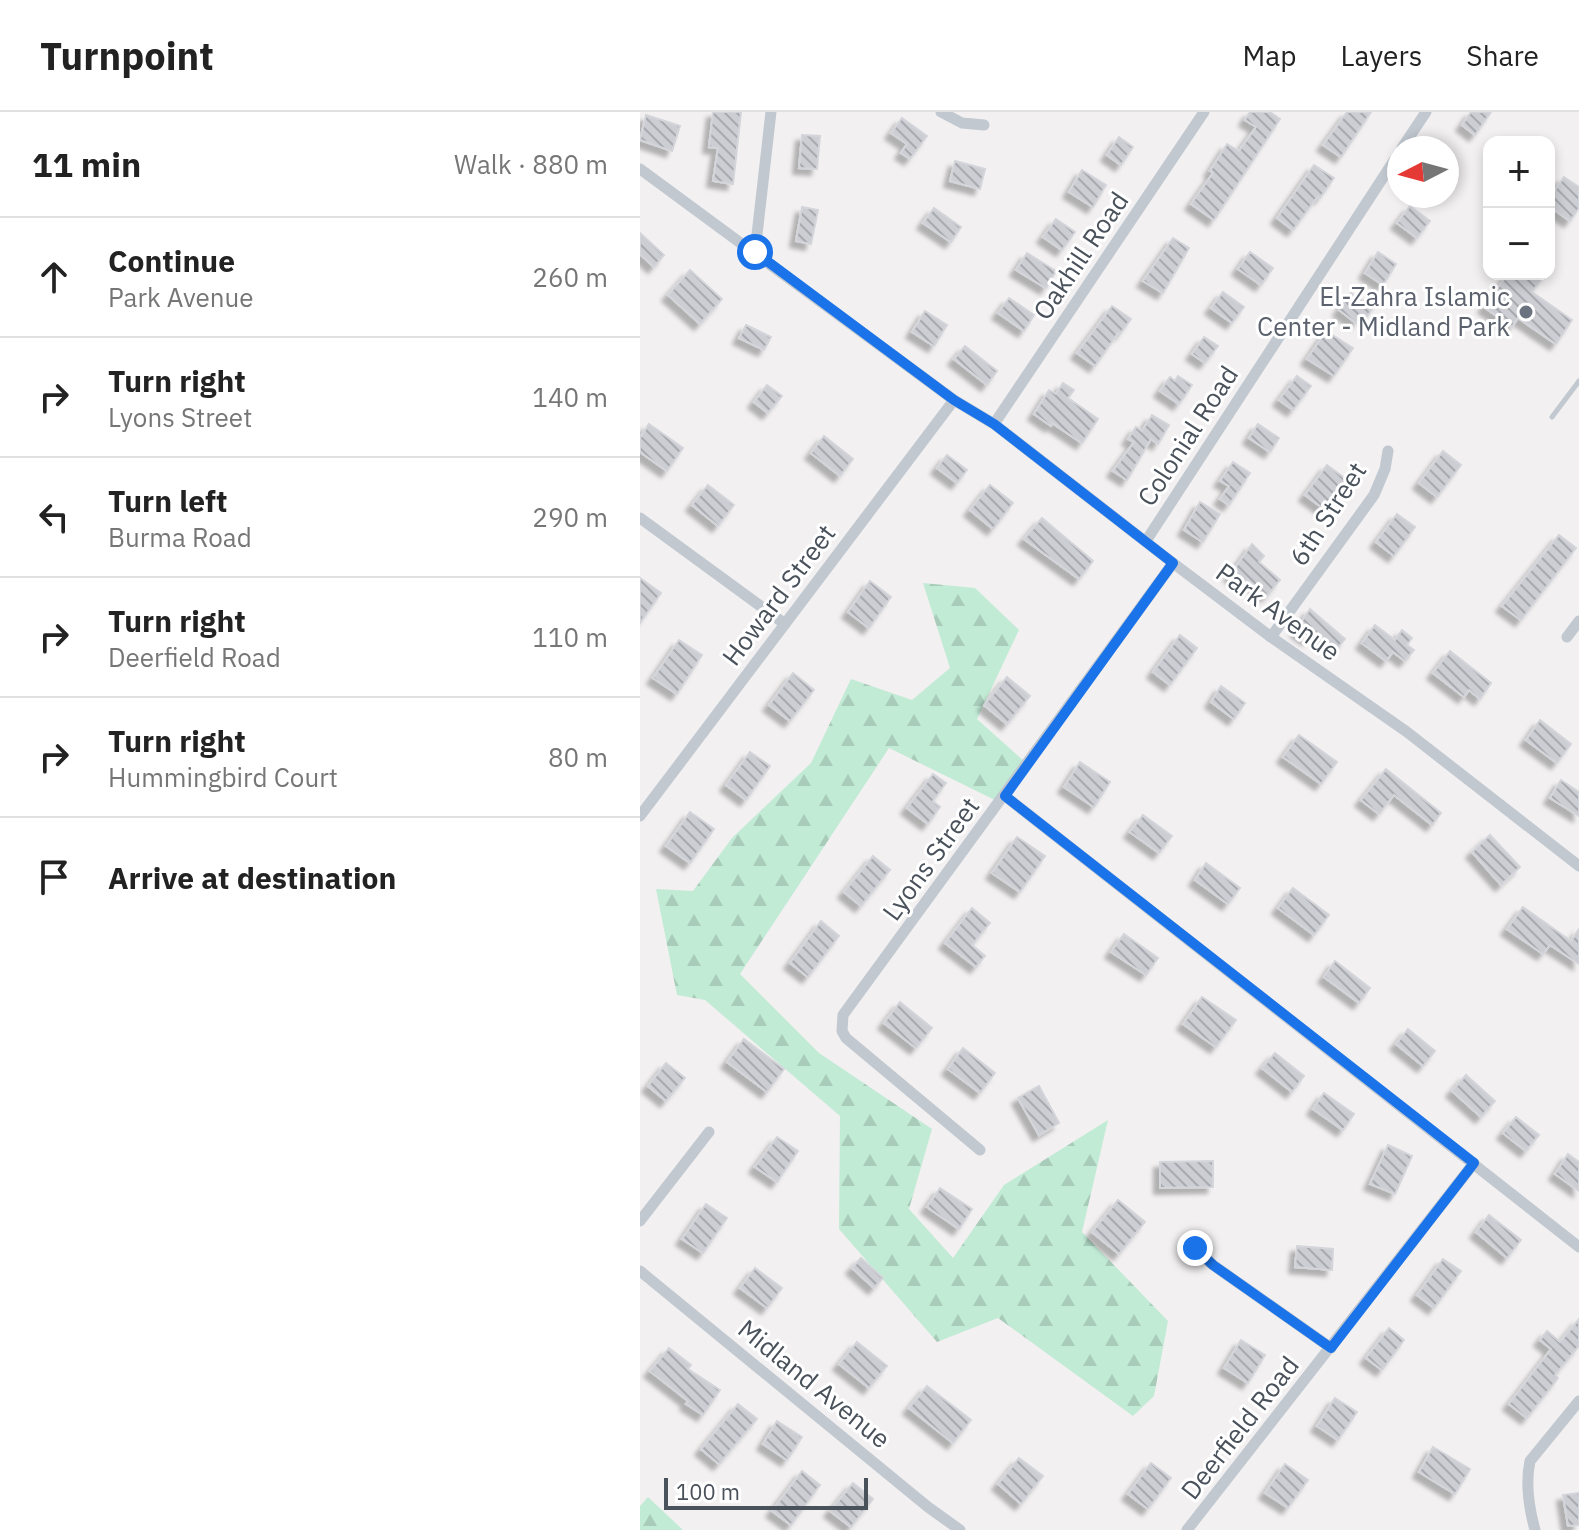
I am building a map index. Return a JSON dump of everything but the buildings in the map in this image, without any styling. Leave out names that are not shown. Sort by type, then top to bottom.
[{"type":"street","points":[[755,252],[771,112]]},
{"type":"street","points":[[941,112],[962,123],[984,125]]},
{"type":"street","name":"Oakhill Road","points":[[994,424],[1204,112]]},
{"type":"street","points":[[1410,136],[1426,112]]},
{"type":"street","name":"Park Avenue","points":[[640,169],[954,400],[994,424],[1271,637],[1407,732],[1579,866]]},
{"type":"street","name":"Colonial Road","points":[[1146,541],[1387,171]]},
{"type":"street","name":"Howard Street","points":[[640,816],[954,400]]},
{"type":"street","name":"6th Street","points":[[1271,637],[1374,495],[1385,469],[1388,451]]},
{"type":"street","points":[[640,518],[785,624]]},
{"type":"street","name":"Lyons Street","points":[[980,1150],[846,1038],[842,1031],[843,1015],[1173,563]]},
{"type":"street","points":[[1567,637],[1579,621]]},
{"type":"street","points":[[1005,796],[1579,1247]]},
{"type":"street","points":[[640,1221],[709,1132]]},
{"type":"street","name":"Deerfield Road","points":[[1187,1530],[1474,1163]]},
{"type":"street","points":[[1195,1248],[1213,1265],[1331,1348]]},
{"type":"street","name":"Midland Avenue","points":[[640,1271],[960,1530]]},
{"type":"street","points":[[1535,1530],[1527,1473],[1530,1461],[1579,1401]]},
{"type":"lane","points":[[1552,417],[1579,381]]},
{"type":"green space","points":[[923,583],[975,588],[1019,630],[977,719],[1025,762],[999,802],[889,748],[740,974],[819,1053],[932,1129],[909,1209],[953,1258],[1004,1185],[1108,1120],[1082,1232],[1168,1321],[1154,1396],[1133,1416],[998,1318],[937,1342],[839,1229],[840,1116],[705,1000],[677,995],[656,889],[693,891],[732,838],[811,763],[851,679],[912,700],[950,668]]},
{"type":"green space","points":[[648,1497],[683,1530],[640,1530],[640,1506]]},
{"type":"place","name":"El-Zahra Islamic Center - Midland Park","points":[[1526,312]]},
{"type":"route","points":[[755,252],[954,400],[994,424],[1173,563],[1005,796],[1474,1163],[1331,1348],[1213,1265],[1195,1248]]}]
